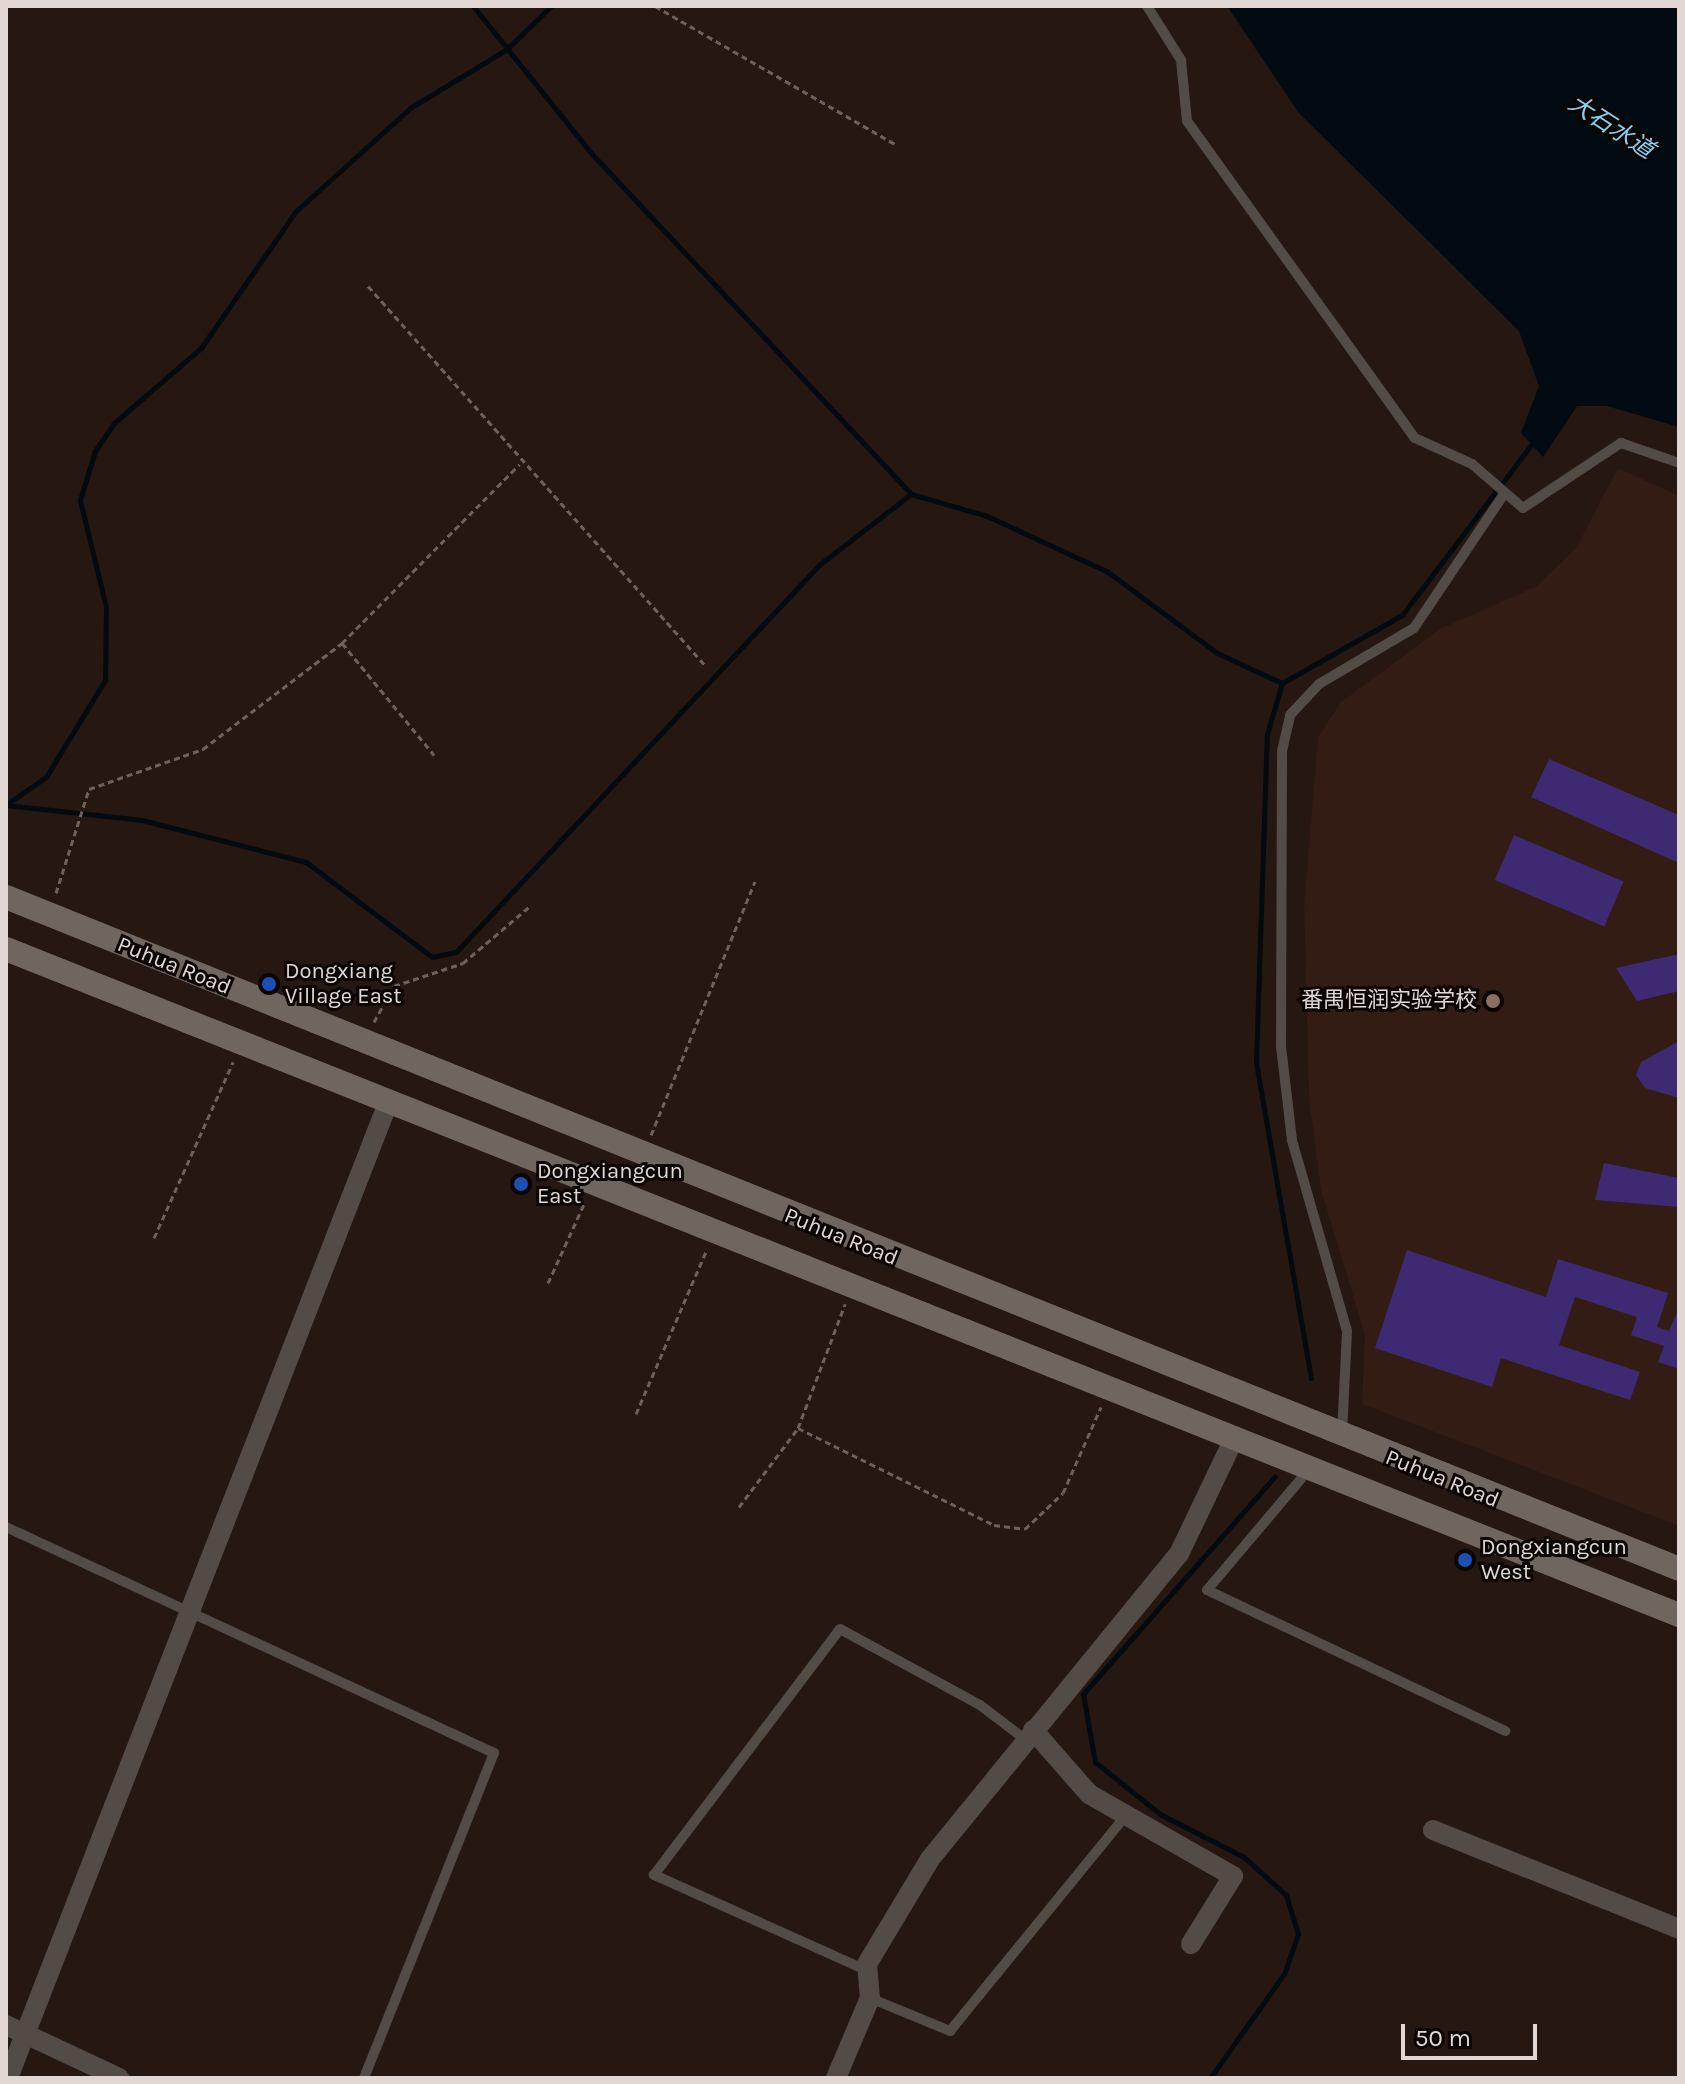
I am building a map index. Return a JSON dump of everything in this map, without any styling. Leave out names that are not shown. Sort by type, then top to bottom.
[{"type":"main road","name":"Puhua Road","points":[[6,897],[1271,1411],[1679,1569]]},
{"type":"main road","name":"Puhua Road","points":[[6,949],[1232,1443],[1679,1615]]},
{"type":"street","points":[[8,2078],[388,1103]]},
{"type":"street","points":[[836,2078],[870,1998],[868,1971],[930,1859],[1179,1554],[1232,1443]]},
{"type":"street","points":[[1030,1735],[1089,1794],[1233,1876],[1191,1944]]},
{"type":"street","points":[[1433,1830],[1679,1929]]},
{"type":"street","points":[[6,2025],[119,2078]]},
{"type":"lane","points":[[1147,6],[1181,60],[1187,121],[1415,438],[1472,464],[1488,482],[1523,508],[1538,503],[1586,461],[1621,443],[1679,463]]},
{"type":"lane","points":[[1342,1439],[1347,1331],[1292,1140],[1281,1047],[1282,751],[1290,715],[1319,684],[1414,628],[1504,494]]},
{"type":"lane","points":[[1300,1470],[1207,1590],[1505,1731]]},
{"type":"lane","points":[[6,1527],[494,1753],[364,2078]]},
{"type":"lane","points":[[868,1971],[654,1875],[840,1629],[1030,1735]]},
{"type":"lane","points":[[870,1998],[950,2031],[1128,1814]]},
{"type":"path","points":[[655,6],[897,145]]},
{"type":"path","points":[[368,286],[520,464],[704,664]]},
{"type":"path","points":[[52,916],[83,802],[100,780],[188,759],[342,643],[520,464]]},
{"type":"path","points":[[342,643],[434,755]]},
{"type":"path","points":[[642,1157],[755,882]]},
{"type":"path","points":[[366,1044],[394,986],[463,963],[529,907]]},
{"type":"path","points":[[154,1238],[241,1044]]},
{"type":"path","points":[[548,1283],[592,1186]]},
{"type":"path","points":[[636,1414],[714,1234]]},
{"type":"path","points":[[739,1507],[798,1428],[850,1290]]},
{"type":"path","points":[[798,1428],[994,1525],[1025,1529],[1063,1493],[1108,1393]]},
{"type":"shaded area","name":"番禺恒润实验学校","points":[[1618,468],[1679,496],[1679,1526],[1362,1404],[1365,1335],[1321,1190],[1309,1098],[1304,905],[1318,737],[1341,702],[1440,629],[1537,586],[1576,548]]},
{"type":"water","name":"大石水道","points":[[1227,6],[1679,6],[1679,427],[1607,406],[1577,406],[1543,457],[1521,433],[1539,386],[1519,331],[1298,112]]},
{"type":"building","points":[[1549,759],[1679,815],[1679,863],[1531,797]]},
{"type":"building","points":[[1514,835],[1624,881],[1604,927],[1495,880]]},
{"type":"building","points":[[1679,954],[1679,991],[1637,1001],[1616,968]]},
{"type":"building","points":[[1679,1041],[1679,1098],[1645,1088],[1636,1075],[1641,1062]]},
{"type":"building","points":[[1604,1163],[1679,1178],[1679,1207],[1595,1200]]},
{"type":"building","points":[[1407,1250],[1546,1297],[1558,1259],[1668,1293],[1657,1327],[1669,1331],[1679,1308],[1679,1369],[1658,1362],[1664,1346],[1631,1335],[1637,1317],[1575,1297],[1559,1345],[1640,1372],[1630,1400],[1501,1358],[1492,1387],[1375,1348]]},
{"type":"waterway","points":[[473,6],[592,154],[911,494]]},
{"type":"waterway","points":[[7,804],[46,777],[105,680],[106,607],[80,500],[95,451],[114,423],[201,348],[295,212],[410,108],[507,49],[551,6]]},
{"type":"waterway","points":[[1311,1378],[1256,1062],[1267,734],[1282,683],[1402,615],[1534,441]]},
{"type":"waterway","points":[[6,805],[142,820],[306,862],[432,957],[456,952],[819,565],[911,494],[987,516],[1108,572],[1217,653],[1282,683]]},
{"type":"waterway","points":[[1210,2078],[1284,1974],[1298,1934],[1286,1895],[1244,1857],[1160,1814],[1095,1762],[1083,1694],[1275,1476]]},
{"type":"place","name":"Dongxiang Village East","points":[[269,984]]},
{"type":"place","name":"番禺恒润实验学校","points":[[1493,1001]]},
{"type":"place","name":"Dongxiangcun East","points":[[521,1184]]},
{"type":"place","name":"Dongxiangcun West","points":[[1465,1560]]}]
